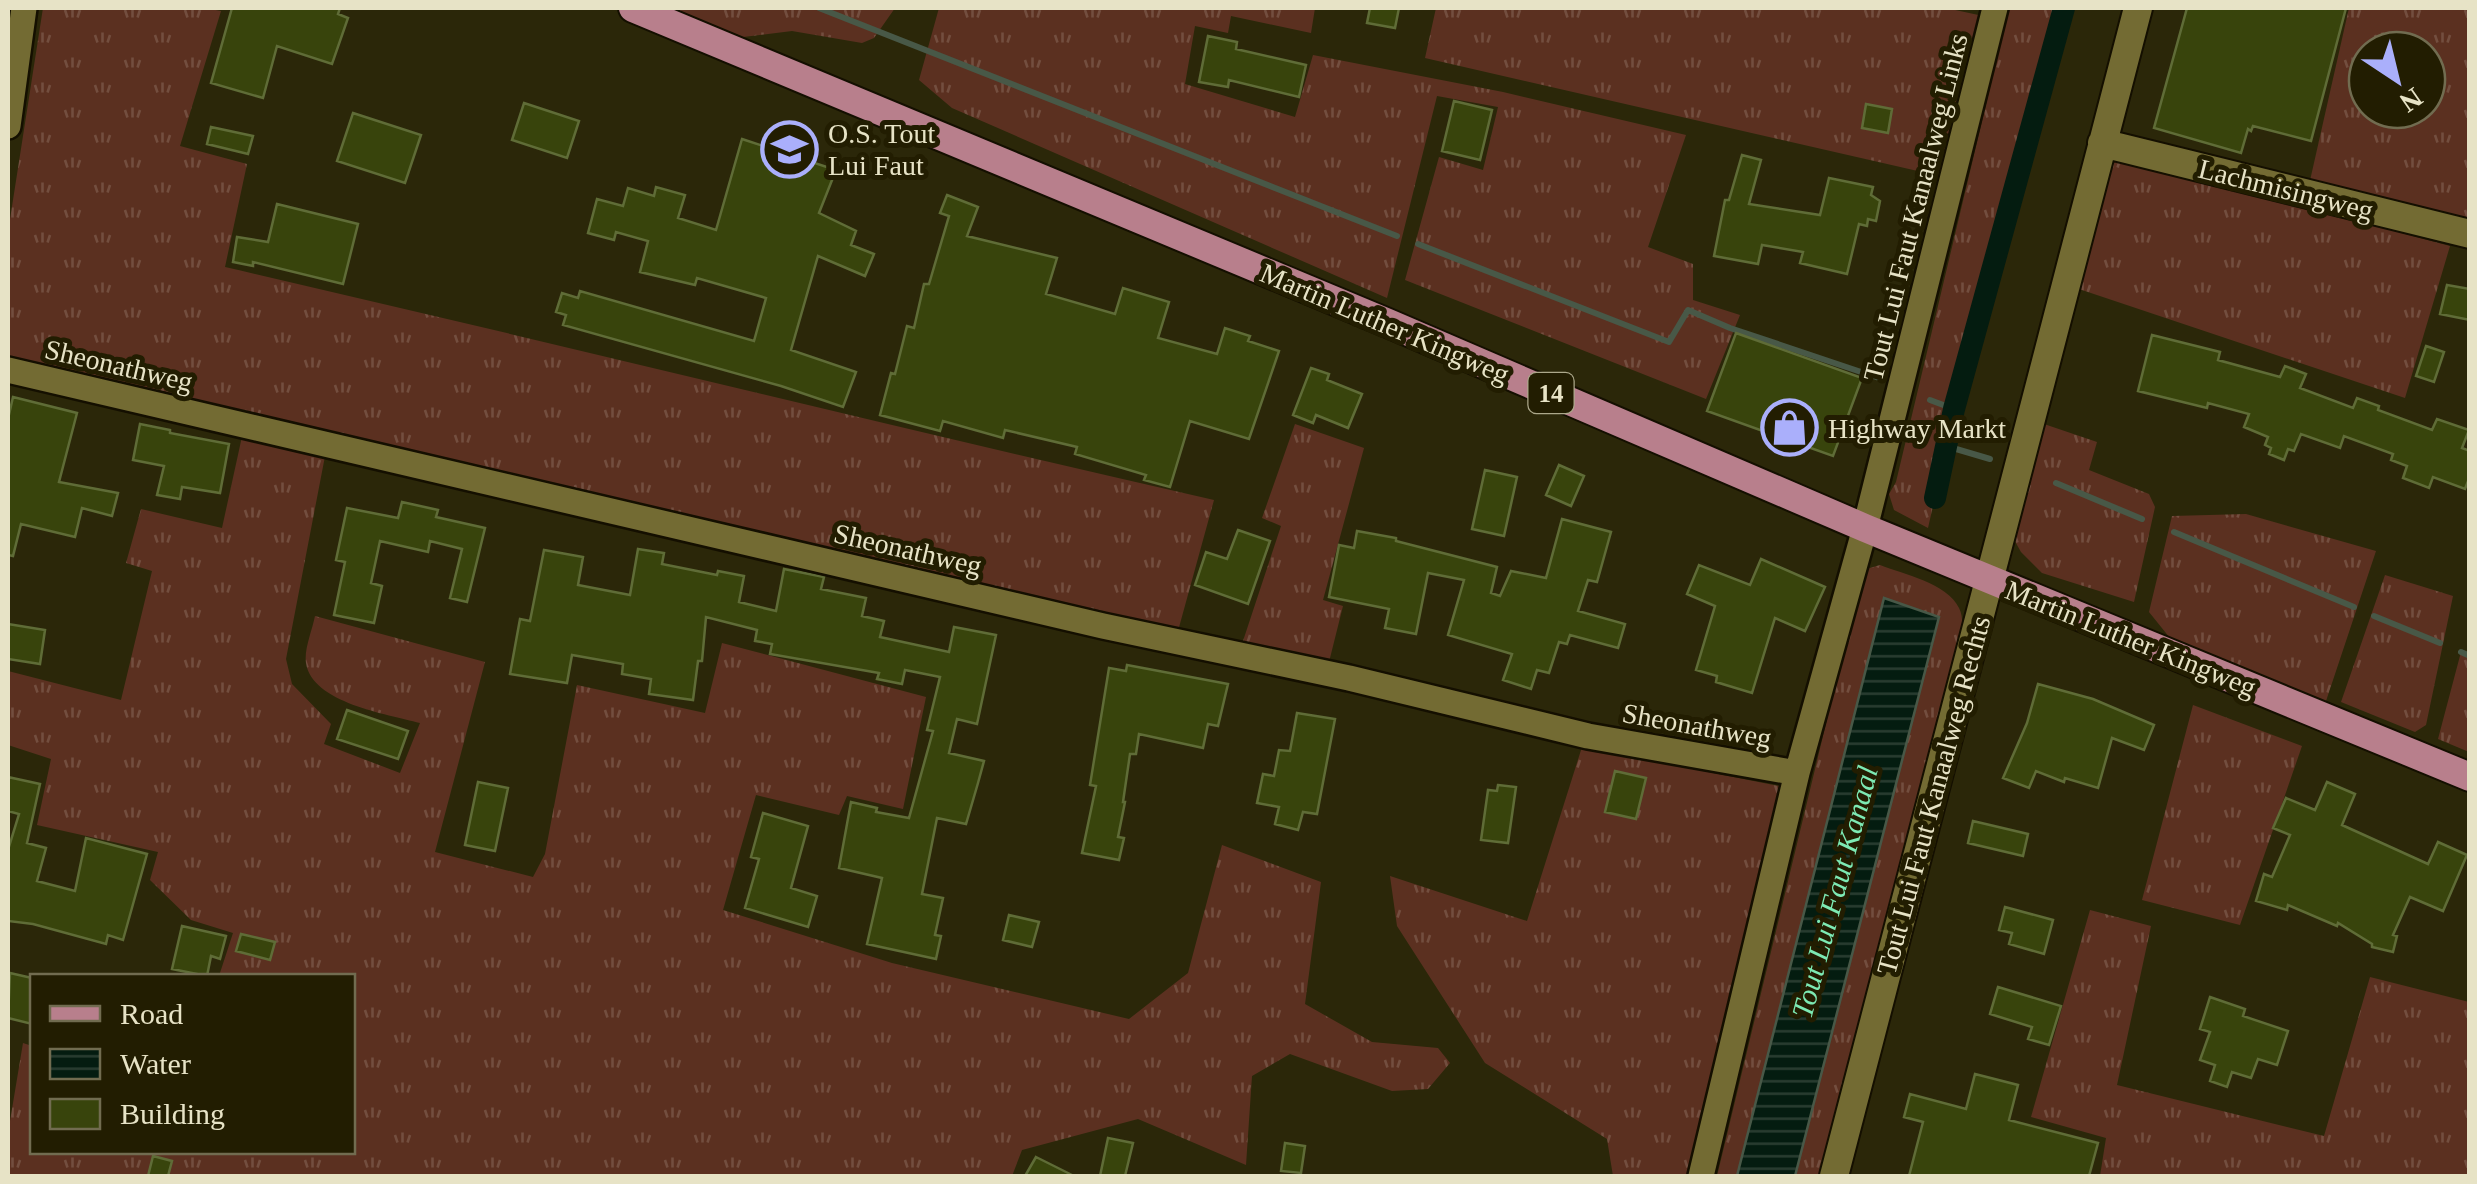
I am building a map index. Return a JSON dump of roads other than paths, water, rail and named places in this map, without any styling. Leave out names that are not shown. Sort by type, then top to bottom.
[{"type":"main road","name":"Martin Luther Kingweg","points":[[633,8],[1388,323],[1864,528],[2470,777]]},
{"type":"street","points":[[8,126],[24,8]]},
{"type":"street","name":"Tout Lui Faut Kanaalweg Links","points":[[1701,1176],[1797,773],[1864,528],[1995,8]]},
{"type":"street","name":"Tout Lui Faut Kanaalweg Rechts","points":[[1834,1176],[2138,8]]},
{"type":"street","name":"Lachmisingweg","points":[[2102,143],[2470,234]]},
{"type":"street","name":"Sheonathweg","points":[[8,370],[1588,736],[1797,773]]},
{"type":"water","points":[[1884,598],[1939,617],[1795,1176],[1737,1176]]},
{"type":"waterway","points":[[819,8],[1397,236]]},
{"type":"waterway","name":"Tout Lui Faut Kanaal","points":[[1935,498],[1954,409],[2064,8]]},
{"type":"waterway","points":[[1418,244],[1669,342],[1688,310],[1882,379]]},
{"type":"waterway","points":[[1930,400],[1954,409]]},
{"type":"waterway","points":[[1946,446],[1990,459]]},
{"type":"waterway","points":[[2056,483],[2142,519]]},
{"type":"waterway","points":[[2174,532],[2354,607]]},
{"type":"waterway","points":[[2374,616],[2440,643]]},
{"type":"waterway","points":[[2461,652],[2470,656]]},
{"type":"place","name":"O.S. Tout Lui Faut","points":[[789,149]]},
{"type":"place","name":"Highway Markt","points":[[1789,428]]}]
